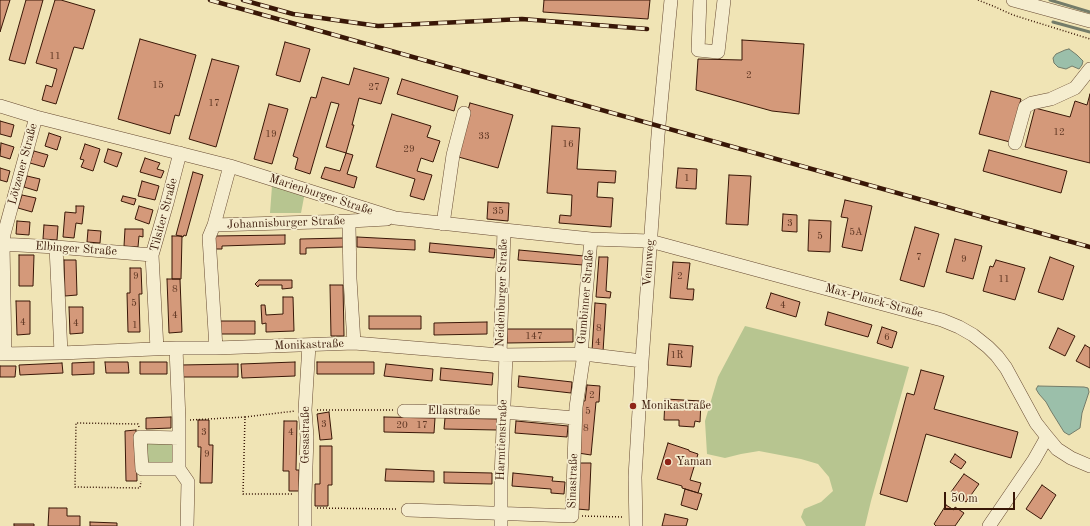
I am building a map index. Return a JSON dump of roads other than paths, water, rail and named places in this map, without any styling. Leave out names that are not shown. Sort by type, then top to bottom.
[{"type":"street","name":"Vennweg","points":[[636,522],[635,477],[650,241],[658,135],[671,0]]},
{"type":"street","points":[[700,0],[698,50],[718,52],[724,0]]},
{"type":"street","points":[[1013,0],[1090,21]]},
{"type":"street","points":[[1015,143],[1025,107],[1032,103],[1051,99],[1075,88],[1090,70]]},
{"type":"street","name":"Marienburger Straße","points":[[0,106],[36,117],[230,166],[395,218],[591,239],[650,241]]},
{"type":"street","points":[[444,224],[453,155],[464,113]]},
{"type":"street","name":"Lötzener Straße","points":[[2,354],[1,244],[36,117]]},
{"type":"street","name":"Tilsiter Straße","points":[[157,349],[152,255],[168,203],[180,153]]},
{"type":"street","name":"Johannisburger Straße","points":[[230,166],[214,225],[350,221],[395,218]]},
{"type":"street","points":[[350,221],[350,279],[354,343]]},
{"type":"street","points":[[214,225],[209,237],[216,348]]},
{"type":"street","name":"Neidenburger Straße","points":[[503,355],[504,230]]},
{"type":"street","name":"Gumbinner Straße","points":[[583,355],[586,294],[591,239]]},
{"type":"street","name":"Max-Planck-Straße","points":[[650,241],[919,313],[942,320],[959,328],[988,347],[997,356],[1006,368],[1036,423],[1057,449],[1071,458],[1090,466]]},
{"type":"street","name":"Elbinger Straße","points":[[1,244],[56,246],[152,255]]},
{"type":"street","points":[[56,246],[61,353]]},
{"type":"street","name":"Monikastraße","points":[[2,354],[354,343],[503,355],[583,355],[642,361]]},
{"type":"street","name":"Gesastraße","points":[[305,526],[307,436],[305,410],[309,345]]},
{"type":"street","points":[[176,348],[179,420],[179,469],[188,482],[187,526]]},
{"type":"street","name":"Harmtienstraße","points":[[501,520],[503,355]]},
{"type":"street","name":"Sinastraße","points":[[408,510],[501,520],[572,516],[575,418],[583,355]]},
{"type":"street","name":"Ellastraße","points":[[404,411],[503,412],[575,418]]},
{"type":"street","points":[[179,438],[140,437],[142,469],[179,469]]},
{"type":"street","points":[[989,526],[1034,460],[1047,437]]},
{"type":"waterway","points":[[1050,0],[1090,12]]},
{"type":"waterway","points":[[1053,22],[1090,32]]},
{"type":"railway","points":[[210,0],[1090,247]]},
{"type":"railway","points":[[243,0],[293,14],[378,26],[522,19],[647,29]]},
{"type":"place","name":"Monikastraße","points":[[633,406]]},
{"type":"place","name":"Yaman","points":[[668,462]]}]
